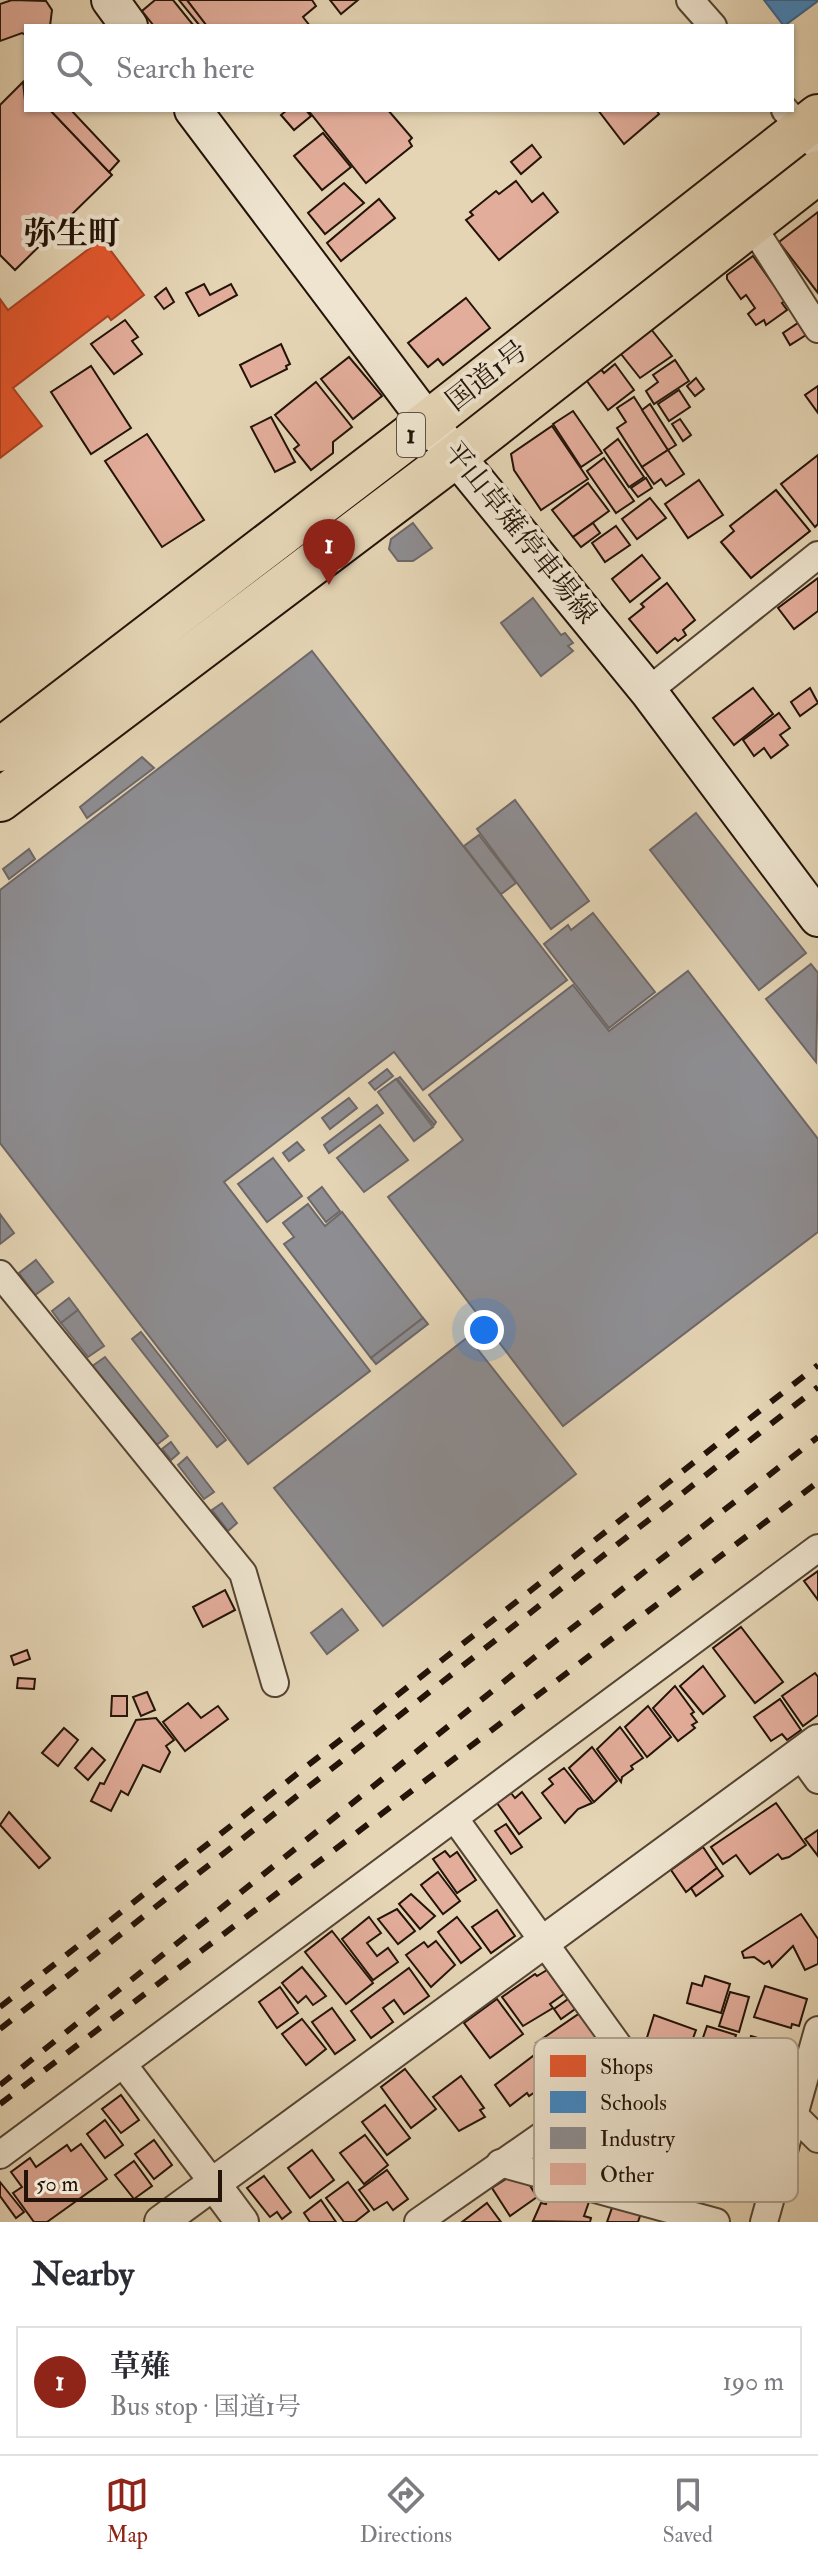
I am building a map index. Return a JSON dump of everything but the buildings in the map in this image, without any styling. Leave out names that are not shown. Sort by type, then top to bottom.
[{"type":"highway","name":"国道1号","points":[[0,750],[428,422],[806,126]]},
{"type":"highway","name":"国道1号","points":[[0,800],[457,455],[818,172]]},
{"type":"main road","points":[[110,0],[128,24]]},
{"type":"main road","name":"平山草薙停車場線","points":[[195,112],[428,422],[648,691],[818,918]]},
{"type":"street","points":[[690,0],[711,24]]},
{"type":"street","points":[[751,224],[818,329]]},
{"type":"street","points":[[648,691],[818,555]]},
{"type":"street","points":[[0,1274],[243,1573],[275,1683]]},
{"type":"street","points":[[0,2155],[818,1548]]},
{"type":"street","points":[[161,2222],[544,1941],[812,1759]]},
{"type":"street","points":[[455,1819],[613,2038]]},
{"type":"street","points":[[798,2097],[818,2030]]},
{"type":"street","points":[[123,2064],[242,2222]]},
{"type":"street","points":[[798,2119],[818,2139]]},
{"type":"street","points":[[418,2222],[534,2140]]},
{"type":"street","points":[[500,2163],[534,2172]]},
{"type":"street","points":[[643,2202],[716,2222]]},
{"type":"street","points":[[764,2222],[769,2202]]},
{"type":"railway","points":[[0,2007],[818,1365]]},
{"type":"railway","points":[[0,2029],[818,1387]]},
{"type":"railway","points":[[0,2085],[531,1660],[818,1437]]},
{"type":"railway","points":[[0,2104],[818,1482]]},
{"type":"place","name":"草薙","points":[[329,585]]},
{"type":"district","name":"弥生町","points":[[72,234]]}]
